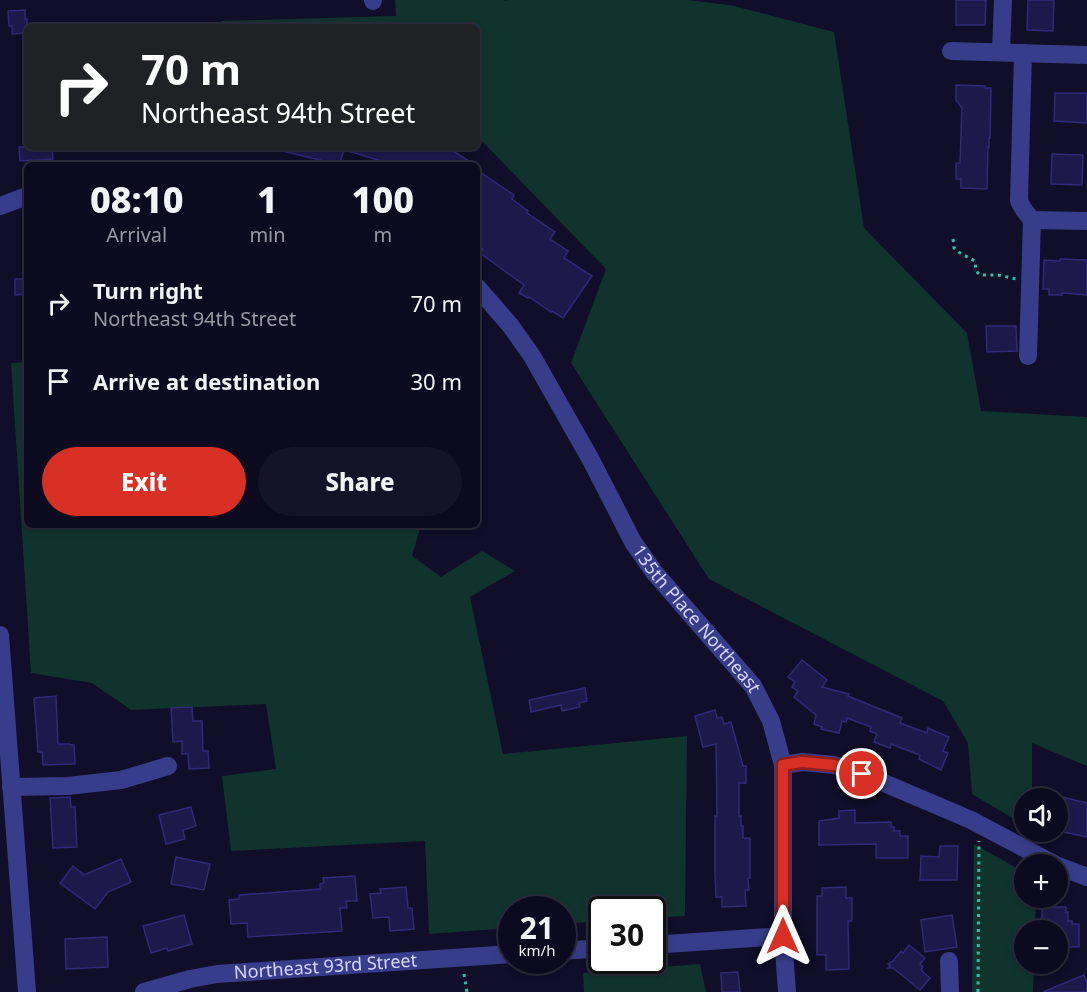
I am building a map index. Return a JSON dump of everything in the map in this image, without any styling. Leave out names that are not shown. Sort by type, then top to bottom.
[{"type":"street","points":[[1001,52],[1003,0]]},
{"type":"street","points":[[951,51],[1087,55]]},
{"type":"street","points":[[1023,52],[1019,201],[1032,220],[1028,356]]},
{"type":"street","points":[[0,206],[24,197]]},
{"type":"street","points":[[1032,220],[1087,221]]},
{"type":"street","name":"135th Place Northeast","points":[[480,290],[510,325],[532,356],[633,542],[654,572],[753,686],[771,721],[783,765],[783,936],[787,992]]},
{"type":"street","points":[[0,635],[8,798],[27,992]]},
{"type":"street","points":[[783,765],[802,762],[834,765],[862,774],[971,820],[1035,854]]},
{"type":"street","points":[[8,798],[68,786],[121,780],[168,766]]},
{"type":"street","points":[[1068,870],[1087,877]]},
{"type":"street","points":[[666,944],[783,936]]},
{"type":"street","name":"Northeast 93rd Street","points":[[144,992],[217,974],[498,955]]},
{"type":"street","points":[[949,961],[950,992]]},
{"type":"path","points":[[953,239],[954,248],[975,261],[976,271],[980,275],[1031,279]]},
{"type":"path","points":[[978,992],[979,839]]},
{"type":"green space","points":[[395,0],[686,0],[730,5],[834,32],[864,228],[967,333],[981,411],[1087,417],[1087,766],[1032,743],[1032,788],[1014,788],[1014,819],[972,794],[968,743],[943,701],[709,579],[571,363],[606,269],[480,139],[480,24],[220,24],[221,21],[396,16]]},
{"type":"green space","points":[[24,362],[24,528],[420,528],[412,556],[441,577],[482,551],[515,571],[470,597],[503,754],[687,736],[685,916],[666,917],[666,896],[588,896],[588,922],[576,923],[576,896],[498,896],[498,929],[429,934],[425,841],[231,851],[222,776],[276,769],[266,704],[131,710],[92,683],[31,673],[11,363]]},
{"type":"green space","points":[[974,844],[1014,866],[1014,908],[1036,908],[1035,920],[1014,920],[1014,974],[1034,974],[1033,992],[972,992]]},
{"type":"green space","points":[[700,964],[706,992],[584,992],[583,973],[666,974],[666,967]]},
{"type":"building","points":[[956,0],[986,0],[985,25],[956,25]]},
{"type":"building","points":[[1028,0],[1054,0],[1053,31],[1027,30]]},
{"type":"building","points":[[25,10],[27,24],[24,24],[24,33],[12,34],[8,11]]},
{"type":"building","points":[[956,85],[991,88],[987,189],[961,188],[961,179],[956,179],[956,163],[960,163],[962,108],[956,100]]},
{"type":"building","points":[[1055,93],[1087,93],[1087,123],[1054,121]]},
{"type":"building","points":[[19,147],[24,147],[24,150],[52,150],[53,159],[20,161]]},
{"type":"building","points":[[286,150],[344,150],[340,162],[325,162],[286,152]]},
{"type":"building","points":[[345,150],[452,150],[470,162],[382,162]]},
{"type":"building","points":[[1052,154],[1083,155],[1082,185],[1051,184]]},
{"type":"building","points":[[480,172],[514,195],[512,199],[528,211],[527,213],[555,232],[550,239],[568,251],[564,258],[592,276],[563,318],[519,293],[524,285],[480,253],[483,249],[480,247]]},
{"type":"building","points":[[1060,259],[1087,260],[1087,295],[1062,293],[1062,295],[1049,295],[1049,289],[1043,289],[1044,260],[1060,261]]},
{"type":"building","points":[[15,279],[24,279],[24,294],[15,295]]},
{"type":"building","points":[[986,326],[1016,326],[1017,351],[987,352]]},
{"type":"building","points":[[802,660],[827,680],[822,687],[849,694],[848,696],[902,718],[900,723],[927,733],[928,728],[949,737],[943,751],[948,753],[941,770],[919,759],[920,755],[891,744],[890,748],[874,742],[877,734],[870,731],[871,727],[847,718],[846,722],[842,721],[839,733],[821,729],[822,727],[814,724],[816,715],[794,697],[798,691],[792,687],[795,682],[788,677]]},
{"type":"building","points":[[585,688],[587,701],[579,703],[580,707],[562,711],[561,705],[531,712],[529,700]]},
{"type":"building","points":[[56,696],[58,744],[74,745],[75,764],[43,765],[42,752],[38,752],[34,698]]},
{"type":"building","points":[[192,707],[193,721],[202,721],[203,751],[208,751],[209,768],[189,769],[188,754],[182,754],[182,741],[173,742],[171,708]]},
{"type":"building","points":[[715,710],[717,718],[722,717],[724,724],[731,722],[743,766],[746,766],[746,783],[739,783],[739,816],[741,816],[741,826],[743,826],[743,838],[750,838],[750,878],[748,878],[749,890],[745,890],[746,906],[722,907],[722,897],[716,897],[716,744],[703,747],[695,716]]},
{"type":"building","points":[[70,797],[71,807],[75,807],[77,847],[53,848],[50,798]]},
{"type":"building","points":[[1068,798],[1087,803],[1087,837],[1068,833]]},
{"type":"building","points":[[191,807],[196,826],[183,830],[185,839],[166,844],[159,815]]},
{"type":"building","points":[[855,810],[855,823],[891,822],[894,831],[900,831],[900,836],[908,836],[908,858],[876,858],[876,844],[819,845],[819,821],[839,818],[839,811]]},
{"type":"building","points":[[940,846],[958,846],[957,880],[920,880],[921,856],[939,857]]},
{"type":"building","points":[[176,857],[210,864],[204,890],[171,884]]},
{"type":"building","points":[[121,859],[131,882],[108,892],[95,909],[60,883],[73,866],[84,875]]},
{"type":"building","points":[[355,876],[357,901],[346,901],[347,908],[340,908],[342,931],[248,937],[247,923],[231,924],[229,900],[239,899],[239,895],[320,889],[320,884],[324,883],[323,878]]},
{"type":"building","points":[[406,887],[408,908],[412,908],[414,929],[390,931],[389,917],[373,918],[370,894],[381,893],[380,889]]},
{"type":"building","points":[[846,887],[846,898],[852,898],[852,921],[848,921],[849,969],[826,970],[826,955],[817,955],[817,896],[822,896],[822,888]]},
{"type":"building","points":[[1042,908],[1066,908],[1068,912],[1068,920],[1042,920]]},
{"type":"building","points":[[184,915],[192,944],[151,953],[143,926]]},
{"type":"building","points":[[952,915],[957,947],[925,952],[921,920]]},
{"type":"building","points":[[1068,921],[1072,921],[1072,924],[1079,924],[1079,947],[1068,947]]},
{"type":"building","points":[[107,937],[108,967],[66,969],[65,939]]},
{"type":"building","points":[[909,945],[925,958],[920,964],[923,967],[921,970],[930,978],[920,990],[893,968],[888,968],[890,966],[888,964],[901,951],[903,953]]},
{"type":"building","points":[[738,972],[740,992],[722,992],[721,973]]},
{"type":"building","points":[[1084,975],[1087,992],[1043,992]]},
{"type":"route","points":[[783,936],[783,765],[802,762],[834,765],[862,774]]}]
